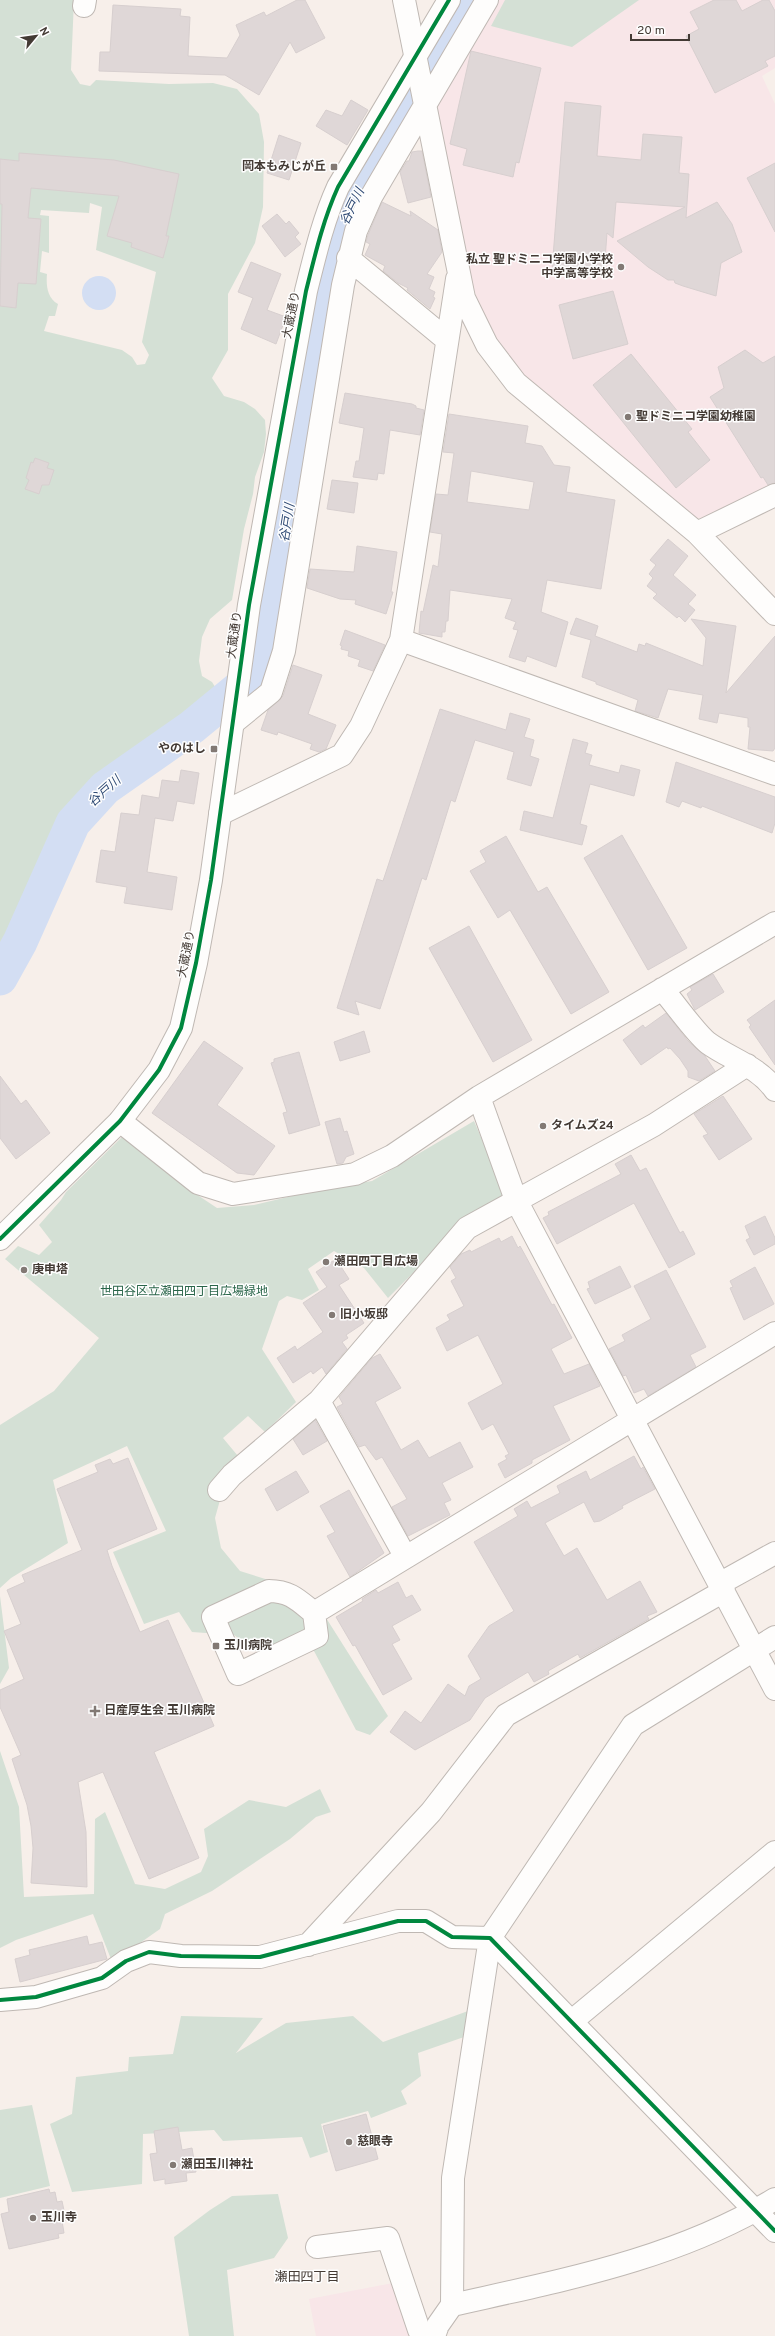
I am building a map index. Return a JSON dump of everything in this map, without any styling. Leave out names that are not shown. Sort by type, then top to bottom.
[{"type":"street","points":[[404,0],[464,298],[487,344],[516,383],[696,533],[775,614]]},
{"type":"street","name":"大蔵通り","points":[[0,1239],[120,1121],[159,1070],[181,1028],[197,955],[220,814],[249,605],[306,291],[327,212],[352,162],[449,0]]},
{"type":"street","points":[[233,723],[271,692],[284,651],[348,258],[356,231],[371,197],[424,104],[471,30],[487,0]]},
{"type":"street","points":[[348,258],[447,340]]},
{"type":"street","points":[[220,814],[342,755],[361,726],[401,640],[458,268]]},
{"type":"street","points":[[696,533],[775,495]]},
{"type":"street","points":[[401,640],[775,774]]},
{"type":"street","points":[[120,1121],[198,1183],[233,1194],[355,1174],[392,1156],[479,1097],[775,923]]},
{"type":"street","points":[[662,989],[707,1042],[747,1065],[768,1080],[775,1090]]},
{"type":"street","points":[[219,1490],[232,1475],[319,1401],[467,1228],[654,1125],[747,1065]]},
{"type":"street","points":[[479,1097],[516,1200],[721,1588],[755,1648],[775,1690]]},
{"type":"street","points":[[314,1613],[405,1556],[775,1333]]},
{"type":"street","points":[[319,1401],[405,1556]]},
{"type":"street","points":[[308,1946],[431,1812],[506,1715],[721,1588],[775,1553]]},
{"type":"street","points":[[269,1591],[282,1591],[314,1613],[317,1636],[238,1674],[213,1617],[269,1591]]},
{"type":"street","points":[[434,2336],[438,2325],[452,2305],[453,2178],[490,1938],[633,1725],[775,1637]]},
{"type":"street","points":[[572,2021],[775,1852]]},
{"type":"street","points":[[0,2000],[36,1997],[102,1978],[126,1961],[149,1952],[181,1956],[260,1957],[308,1946],[398,1921],[426,1921],[452,1937],[490,1938],[775,2231]]},
{"type":"street","points":[[452,2305],[568,2279],[648,2257],[722,2227],[756,2211],[775,2199]]},
{"type":"street","points":[[317,2247],[388,2238],[419,2330],[429,2336]]},
{"type":"shaded area","name":"私立 聖ドミニコ学園小学校 中学高等学校","points":[[497,0],[775,0],[775,68],[762,76],[775,104],[775,486],[701,518],[688,518],[542,396],[507,359],[485,321],[474,290],[434,105]]},
{"type":"shaded area","points":[[393,2283],[410,2336],[316,2336],[309,2299]]},
{"type":"green space","points":[[0,0],[74,0],[71,70],[80,84],[90,86],[96,80],[169,84],[213,83],[237,89],[259,114],[264,142],[263,207],[255,243],[228,294],[228,350],[212,378],[224,396],[244,402],[255,409],[265,420],[266,434],[264,452],[255,477],[253,494],[244,529],[232,600],[210,619],[202,637],[199,661],[202,676],[212,682],[217,690],[215,699],[203,710],[127,755],[106,775],[61,827],[15,923],[6,934],[0,946]],"holes":[[[90,203],[102,207],[96,250],[156,272],[142,342],[149,355],[145,364],[137,365],[132,357],[122,350],[44,331],[49,316],[55,316],[58,304],[49,295],[47,287],[47,274],[40,272],[42,251],[49,253],[49,216],[40,215],[41,210],[89,213]]]},
{"type":"green space","points":[[505,0],[639,0],[572,47],[491,26]]},
{"type":"green space","name":"世田谷区立瀬田四丁目広場緑地","points":[[474,1121],[506,1196],[463,1223],[388,1298],[364,1268],[334,1251],[308,1269],[319,1290],[302,1300],[287,1296],[279,1301],[262,1349],[296,1402],[265,1432],[248,1416],[223,1438],[238,1456],[230,1464],[215,1518],[221,1548],[240,1571],[288,1586],[316,1602],[388,1716],[370,1735],[356,1730],[306,1636],[259,1653],[234,1635],[192,1632],[179,1612],[144,1624],[113,1552],[166,1531],[127,1446],[53,1480],[68,1543],[11,1578],[0,1588],[0,1425],[54,1391],[99,1338],[5,1259],[18,1246],[39,1255],[52,1242],[39,1225],[66,1192],[124,1135],[178,1182],[217,1208],[254,1205],[322,1189],[372,1181]]},
{"type":"green space","points":[[0,1596],[9,1668],[0,1684]]},
{"type":"green space","points":[[0,1751],[19,1807],[24,1897],[94,1894],[95,1819],[105,1812],[135,1884],[165,1889],[201,1872],[208,1856],[204,1829],[249,1800],[286,1807],[320,1789],[331,1812],[316,1817],[290,1839],[212,1891],[165,1914],[160,1929],[130,1950],[111,1959],[93,1914],[16,1940],[0,1948]]},
{"type":"green space","points":[[468,2011],[464,2037],[418,2053],[421,2076],[401,2091],[407,2104],[371,2118],[368,2111],[321,2124],[328,2152],[310,2158],[302,2137],[223,2141],[214,2130],[143,2134],[142,2184],[72,2192],[50,2124],[72,2114],[76,2077],[128,2071],[129,2057],[173,2054],[181,2016],[263,2018],[236,2053],[286,2023],[353,2016],[383,2042]]},
{"type":"green space","points":[[32,2105],[50,2186],[0,2198],[0,2110]]},
{"type":"green space","points":[[278,2194],[288,2238],[274,2258],[227,2270],[234,2336],[189,2336],[174,2237],[210,2210],[232,2196]]},
{"type":"water","points":[[96,276],[102,276],[106,277],[113,283],[116,293],[115,300],[109,307],[102,310],[96,310],[92,309],[85,303],[82,296],[82,290],[83,286],[89,279]]},
{"type":"building","points":[[297,0],[305,0],[325,38],[296,53],[290,42],[259,95],[225,75],[99,71],[100,52],[110,52],[113,5],[181,9],[180,16],[190,17],[188,56],[227,58],[240,35],[236,25],[264,12],[266,16]]},
{"type":"building","points":[[714,0],[736,0],[742,11],[763,0],[769,0],[775,11],[775,56],[765,61],[768,66],[715,93],[686,36],[699,29],[690,12]]},
{"type":"building","points":[[471,51],[541,68],[519,163],[516,162],[513,177],[463,165],[467,149],[450,144]]},
{"type":"building","points":[[351,100],[368,110],[347,145],[316,126],[326,110],[342,116]]},
{"type":"building","points":[[565,102],[601,106],[597,156],[641,160],[643,134],[682,137],[679,173],[689,174],[686,218],[717,202],[732,224],[742,252],[721,263],[716,296],[675,283],[674,280],[668,280],[648,267],[617,241],[685,207],[616,202],[613,238],[607,233],[604,274],[552,270]]},
{"type":"building","points":[[279,135],[301,143],[289,180],[267,173]]},
{"type":"building","points":[[422,151],[431,197],[408,203],[400,172],[407,161],[409,161],[412,152]]},
{"type":"building","points":[[19,153],[114,160],[179,174],[166,236],[169,236],[163,258],[131,247],[132,243],[107,236],[119,196],[31,188],[28,218],[41,219],[36,284],[18,283],[16,308],[0,306],[2,204],[0,204],[0,159],[19,161]]},
{"type":"building","points":[[775,163],[775,232],[747,178]]},
{"type":"building","points":[[382,202],[411,216],[410,211],[438,230],[442,252],[427,274],[434,277],[429,289],[435,292],[433,297],[435,298],[430,309],[407,290],[408,288],[398,283],[383,271],[385,266],[365,255],[370,244],[366,242],[368,235]]},
{"type":"building","points":[[277,214],[286,224],[289,221],[299,233],[295,237],[301,244],[285,257],[262,226]]},
{"type":"building","points":[[251,262],[281,274],[267,310],[286,317],[276,344],[241,329],[253,298],[238,292]]},
{"type":"building","points":[[613,291],[628,344],[573,359],[559,305]]},
{"type":"building","points":[[745,350],[763,363],[775,356],[775,483],[768,485],[763,477],[761,478],[710,397],[724,388],[718,367]]},
{"type":"building","points":[[631,354],[692,429],[688,432],[710,460],[676,488],[593,385]]},
{"type":"building","points":[[345,393],[412,404],[416,406],[416,408],[424,410],[420,435],[390,430],[384,474],[378,473],[377,480],[353,477],[356,461],[359,461],[364,428],[339,423]]},
{"type":"building","points":[[449,414],[528,426],[525,443],[542,446],[554,465],[570,467],[566,492],[615,500],[601,589],[547,580],[541,612],[568,622],[556,667],[527,656],[525,662],[509,657],[518,630],[513,629],[516,622],[505,618],[512,599],[450,590],[448,621],[446,621],[445,632],[442,632],[442,637],[419,633],[421,611],[423,612],[433,565],[438,567],[442,534],[430,532],[436,494],[448,495],[454,453],[443,452]],"holes":[[[471,471],[534,482],[529,510],[467,502]]]},
{"type":"building","points":[[35,458],[49,463],[47,468],[54,470],[49,485],[42,485],[39,494],[25,489],[29,480],[26,478],[31,462],[33,463]]},
{"type":"building","points":[[332,480],[358,483],[354,513],[327,509]]},
{"type":"building","points":[[668,539],[688,556],[673,575],[696,595],[688,604],[695,610],[685,622],[679,616],[677,618],[653,598],[657,594],[647,586],[653,578],[649,574],[656,565],[650,560]]},
{"type":"building","points":[[357,546],[397,552],[391,592],[393,592],[386,614],[355,604],[356,600],[340,599],[307,588],[310,569],[354,572]]},
{"type":"building","points":[[576,618],[598,626],[595,636],[637,652],[639,644],[645,646],[646,643],[703,666],[706,638],[691,619],[736,626],[726,693],[775,636],[775,748],[773,751],[748,749],[750,727],[748,727],[748,718],[719,713],[717,723],[699,719],[703,695],[668,689],[658,718],[635,711],[638,700],[582,677],[591,640],[570,634]]},
{"type":"building","points":[[345,630],[385,645],[373,671],[358,666],[360,660],[348,656],[349,651],[341,649],[342,646],[340,645]]},
{"type":"building","points":[[293,665],[322,675],[308,714],[336,725],[326,749],[319,752],[310,749],[312,744],[278,732],[277,735],[261,730],[268,710],[283,696]]},
{"type":"building","points":[[440,709],[506,730],[510,713],[530,719],[524,737],[534,740],[530,756],[539,759],[531,786],[507,779],[514,752],[475,740],[455,802],[451,800],[426,880],[422,878],[380,1009],[355,1001],[359,1015],[337,1008],[377,879],[383,881]]},
{"type":"building","points":[[573,739],[588,743],[585,753],[592,755],[589,765],[619,773],[621,765],[640,770],[634,796],[590,784],[580,824],[587,826],[582,845],[520,830],[524,811],[553,818]]},
{"type":"building","points":[[676,762],[775,797],[775,823],[772,833],[702,806],[701,808],[682,801],[679,807],[666,802]]},
{"type":"building","points":[[181,770],[199,773],[194,804],[177,801],[173,821],[155,818],[147,872],[177,877],[172,910],[124,903],[127,887],[96,882],[101,850],[115,852],[121,813],[139,815],[142,795],[159,798],[162,780],[179,782]]},
{"type":"building","points":[[622,835],[687,948],[648,970],[584,858]]},
{"type":"building","points":[[506,836],[538,892],[547,887],[609,992],[571,1014],[510,910],[498,918],[470,871],[486,862],[480,851]]},
{"type":"building","points":[[469,926],[532,1040],[493,1062],[429,948]]},
{"type":"building","points":[[713,974],[724,992],[695,1010],[687,994],[692,990],[690,987]]},
{"type":"building","points":[[775,1000],[775,1065],[749,1027],[751,1025],[747,1020]]},
{"type":"building","points":[[666,1013],[688,1041],[705,1056],[715,1071],[699,1081],[688,1077],[688,1071],[680,1059],[670,1048],[668,1049],[667,1047],[641,1065],[623,1040],[643,1025],[645,1028]]},
{"type":"building","points":[[364,1031],[370,1052],[340,1061],[334,1042]]},
{"type":"building","points":[[204,1041],[243,1068],[217,1105],[275,1146],[254,1175],[237,1173],[152,1113]]},
{"type":"building","points":[[299,1052],[320,1125],[289,1134],[283,1113],[287,1112],[271,1063],[274,1062],[274,1059]]},
{"type":"building","points":[[0,1076],[21,1104],[26,1100],[50,1133],[16,1159],[0,1138]]},
{"type":"building","points":[[723,1096],[752,1139],[719,1160],[703,1136],[708,1134],[694,1114]]},
{"type":"building","points":[[340,1118],[344,1132],[347,1131],[354,1154],[346,1157],[343,1163],[337,1164],[325,1122]]},
{"type":"building","points":[[631,1155],[640,1171],[646,1168],[680,1233],[683,1231],[695,1254],[669,1268],[634,1203],[557,1244],[543,1218],[549,1215],[548,1212],[621,1174],[615,1164]]},
{"type":"building","points":[[765,1216],[775,1238],[775,1244],[754,1255],[746,1240],[750,1238],[745,1226]]},
{"type":"building","points":[[512,1236],[518,1248],[520,1246],[572,1338],[551,1349],[564,1374],[589,1364],[600,1386],[553,1406],[570,1440],[532,1460],[532,1463],[505,1478],[498,1464],[507,1459],[505,1456],[509,1454],[493,1424],[482,1430],[468,1403],[503,1384],[478,1335],[447,1351],[436,1328],[450,1320],[447,1315],[464,1306],[451,1281],[456,1278],[450,1267],[461,1254],[470,1250],[471,1252],[499,1238],[501,1242]]},
{"type":"building","points":[[336,1259],[349,1279],[339,1285],[364,1323],[346,1335],[348,1338],[342,1342],[347,1349],[326,1374],[322,1367],[313,1374],[311,1371],[293,1383],[277,1358],[295,1346],[297,1350],[323,1332],[303,1303],[327,1287],[316,1272]]},
{"type":"building","points":[[620,1266],[631,1287],[595,1304],[587,1289],[590,1288],[588,1282]]},
{"type":"building","points":[[755,1267],[774,1304],[744,1320],[730,1288],[733,1287],[730,1281]]},
{"type":"building","points":[[666,1270],[706,1347],[690,1355],[696,1367],[648,1396],[644,1389],[634,1393],[626,1375],[623,1376],[609,1349],[625,1341],[622,1335],[651,1319],[634,1286]]},
{"type":"building","points":[[380,1354],[401,1388],[375,1402],[401,1450],[418,1440],[429,1458],[460,1442],[473,1467],[442,1483],[451,1500],[444,1503],[450,1515],[408,1536],[392,1507],[407,1499],[382,1457],[376,1460],[365,1445],[359,1447],[337,1407],[343,1404],[339,1397],[372,1358]]},
{"type":"building","points":[[315,1420],[327,1441],[303,1455],[293,1439]]},
{"type":"building","points":[[634,1456],[641,1469],[643,1467],[655,1489],[622,1506],[623,1508],[600,1521],[594,1522],[584,1502],[545,1523],[564,1556],[577,1548],[607,1600],[640,1581],[657,1612],[647,1616],[649,1619],[580,1658],[578,1654],[548,1671],[549,1674],[534,1682],[528,1672],[485,1698],[470,1720],[415,1750],[390,1732],[405,1711],[421,1723],[448,1684],[465,1696],[469,1686],[481,1679],[468,1656],[489,1626],[514,1611],[474,1542],[518,1516],[514,1509],[527,1501],[531,1508],[560,1493],[557,1486],[586,1471],[590,1480]]},
{"type":"building","points":[[128,1458],[157,1529],[107,1550],[112,1566],[140,1632],[168,1620],[214,1726],[154,1752],[199,1858],[149,1879],[103,1772],[78,1782],[86,1832],[87,1887],[31,1883],[33,1848],[31,1826],[27,1805],[12,1759],[21,1755],[0,1707],[0,1690],[24,1679],[4,1631],[21,1624],[7,1590],[25,1582],[22,1575],[82,1550],[57,1489],[98,1472],[95,1465],[110,1459],[113,1464]]},
{"type":"building","points":[[296,1471],[309,1492],[277,1511],[265,1489]]},
{"type":"building","points":[[349,1490],[384,1553],[350,1577],[327,1536],[335,1532],[320,1506]]},
{"type":"building","points":[[398,1582],[406,1598],[412,1595],[421,1610],[392,1626],[400,1640],[392,1644],[412,1679],[383,1695],[355,1645],[353,1646],[336,1617],[363,1601],[362,1599],[376,1590],[378,1593]]},
{"type":"building","points":[[87,1936],[89,1945],[102,1942],[107,1959],[20,1982],[15,1959],[30,1955],[29,1950]]},
{"type":"building","points":[[366,2114],[378,2159],[336,2171],[323,2126]]},
{"type":"building","points":[[178,2127],[182,2150],[192,2148],[196,2172],[186,2173],[187,2181],[165,2184],[165,2179],[154,2181],[150,2154],[157,2153],[154,2131]]},
{"type":"building","points":[[49,2189],[50,2193],[55,2192],[57,2202],[62,2201],[66,2220],[62,2221],[64,2233],[58,2234],[59,2238],[9,2249],[1,2214],[9,2212],[7,2199]]},
{"type":"waterway","name":"谷戸川","points":[[0,978],[20,942],[73,823],[105,788],[192,727],[259,672],[266,658],[329,277],[343,229],[359,193],[474,0]]},
{"type":"cycle path","points":[[0,1239],[120,1121],[159,1070],[181,1028],[196,963],[211,880],[249,605],[306,291],[316,251],[328,212],[338,187],[449,0]]},
{"type":"cycle path","points":[[0,2000],[36,1997],[102,1978],[126,1961],[149,1952],[181,1956],[260,1957],[398,1921],[426,1921],[452,1937],[490,1938],[775,2231]]},
{"type":"place","name":"岡本もみじが丘","points":[[334,167]]},
{"type":"place","name":"私立 聖ドミニコ学園小学校 中学高等学校","points":[[621,267]]},
{"type":"place","name":"聖ドミニコ学園幼稚園","points":[[628,417]]},
{"type":"place","name":"やのはし","points":[[214,749]]},
{"type":"place","name":"タイムズ24","points":[[543,1126]]},
{"type":"place","name":"瀬田四丁目広場","points":[[326,1262]]},
{"type":"place","name":"庚申塔","points":[[24,1270]]},
{"type":"place","name":"旧小坂邸","points":[[332,1315]]},
{"type":"place","name":"玉川病院","points":[[216,1646]]},
{"type":"place","name":"日産厚生会 玉川病院","points":[[95,1711]]},
{"type":"place","name":"慈眼寺","points":[[349,2142]]},
{"type":"place","name":"瀬田玉川神社","points":[[173,2165]]},
{"type":"place","name":"玉川寺","points":[[33,2218]]},
{"type":"district","name":"瀬田四丁目","points":[[307,2278]]}]
